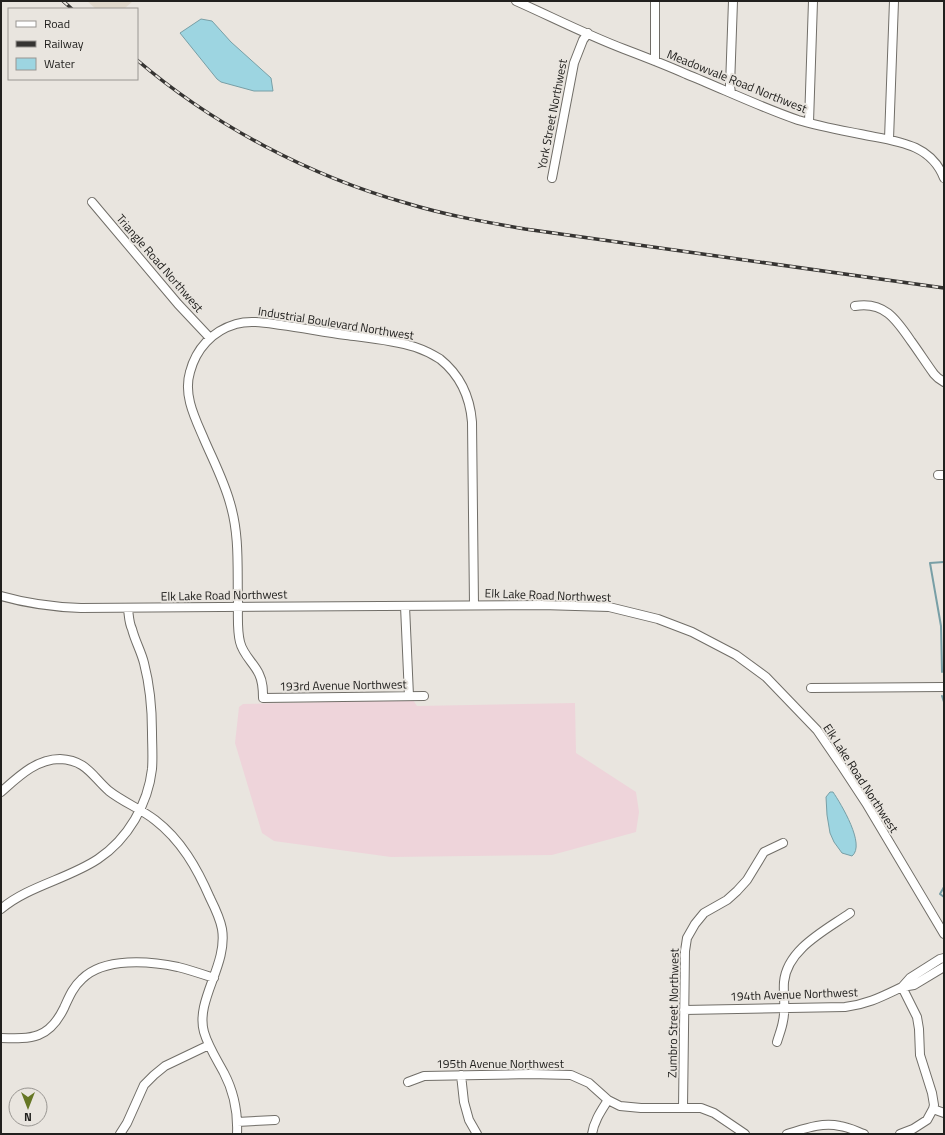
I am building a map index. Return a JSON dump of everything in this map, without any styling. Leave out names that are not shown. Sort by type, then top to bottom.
[{"type":"street","name":"Meadowvale Road Northwest","points":[[516,1],[623,49],[767,108],[800,120],[902,142],[919,150],[932,159],[944,178]]},
{"type":"street","points":[[654,61],[655,1]]},
{"type":"street","points":[[731,93],[733,1]]},
{"type":"street","points":[[809,122],[813,1]]},
{"type":"street","points":[[890,139],[894,1]]},
{"type":"street","name":"York Street Northwest","points":[[552,178],[574,63],[583,40],[588,33]]},
{"type":"street","name":"Triangle Road Northwest","points":[[92,202],[178,304],[210,338]]},
{"type":"street","points":[[855,306],[868,305],[881,308],[887,312],[899,323],[934,374],[944,382]]},
{"type":"street","name":"Industrial Boulevard Northwest","points":[[263,698],[262,684],[259,674],[244,652],[239,640],[237,545],[233,512],[224,486],[192,410],[188,392],[189,374],[192,365],[200,350],[210,338],[219,331],[246,322],[270,324],[413,346],[431,354],[454,373],[465,390],[471,410],[474,605]]},
{"type":"street","name":"Elk Lake Road Northwest","points":[[1,596],[23,602],[54,607],[128,609],[238,606],[474,605],[609,607],[658,619],[675,625],[692,632],[736,655],[766,678],[817,730],[866,803],[944,934]]},
{"type":"street","points":[[405,606],[409,696]]},
{"type":"street","points":[[1,909],[17,898],[68,875],[98,859],[120,840],[140,810],[146,795],[152,769],[151,696],[144,663],[132,630],[128,609]]},
{"type":"street","points":[[811,688],[944,687]]},
{"type":"street","name":"193rd Avenue Northwest","points":[[263,698],[424,696]]},
{"type":"street","points":[[1,792],[27,770],[38,763],[54,759],[68,760],[82,765],[94,774],[109,791],[155,820],[169,832],[187,853],[216,910],[222,927],[223,942],[221,957],[202,1016],[204,1033],[232,1091],[236,1109],[237,1134]]},
{"type":"street","name":"Zumbro Street Northwest","points":[[683,1108],[685,951],[687,938],[695,924],[704,913],[727,900],[747,880],[764,852],[783,843]]},
{"type":"street","points":[[777,1042],[783,1021],[784,980],[792,959],[808,943],[850,913]]},
{"type":"street","name":"194th Avenue Northwest","points":[[902,987],[910,978],[944,958]]},
{"type":"street","points":[[1,1038],[29,1038],[48,1030],[57,1020],[76,985],[88,974],[102,967],[116,964],[152,964],[179,968],[214,978]]},
{"type":"street","name":"194th Avenue Northwest","points":[[684,1010],[845,1007],[858,1005],[871,1002],[902,987],[914,985],[944,967]]},
{"type":"street","points":[[900,1134],[926,1120],[934,1105],[920,1055],[917,1018],[902,987]]},
{"type":"street","points":[[120,1134],[127,1123],[144,1085],[154,1075],[165,1066],[209,1045]]},
{"type":"street","points":[[461,1075],[464,1102],[469,1120],[477,1134]]},
{"type":"street","name":"195th Avenue Northwest","points":[[408,1082],[424,1076],[571,1075],[589,1083],[608,1100],[620,1106],[641,1108],[701,1108],[714,1112],[745,1134]]},
{"type":"street","points":[[592,1134],[598,1115],[608,1100]]},
{"type":"street","points":[[933,1109],[944,1114]]},
{"type":"street","points":[[237,1122],[275,1120]]},
{"type":"street","points":[[786,1134],[806,1128],[827,1125],[841,1126],[864,1134]]},
{"type":"shaded area","points":[[87,1],[133,1],[125,8],[95,8]]},
{"type":"shaded area","points":[[413,700],[417,706],[575,703],[576,753],[636,792],[639,812],[636,832],[552,855],[391,857],[274,841],[262,833],[235,743],[239,707],[243,704]]},
{"type":"water","points":[[201,19],[212,21],[231,42],[271,78],[273,91],[254,91],[221,82],[217,79],[180,33]]},
{"type":"water","points":[[830,792],[833,792],[851,824],[856,843],[856,851],[852,856],[842,853],[834,842],[830,833],[826,797]]},
{"type":"waterway","points":[[942,672],[941,626],[930,563],[944,562]]},
{"type":"waterway","points":[[942,696],[944,702]]},
{"type":"waterway","points":[[944,887],[940,894],[944,897]]},
{"type":"railway","points":[[63,1],[71,8]]},
{"type":"railway","points":[[138,61],[166,84],[198,106],[230,127],[264,146],[299,163],[370,192],[435,211],[525,229],[944,288]]}]
